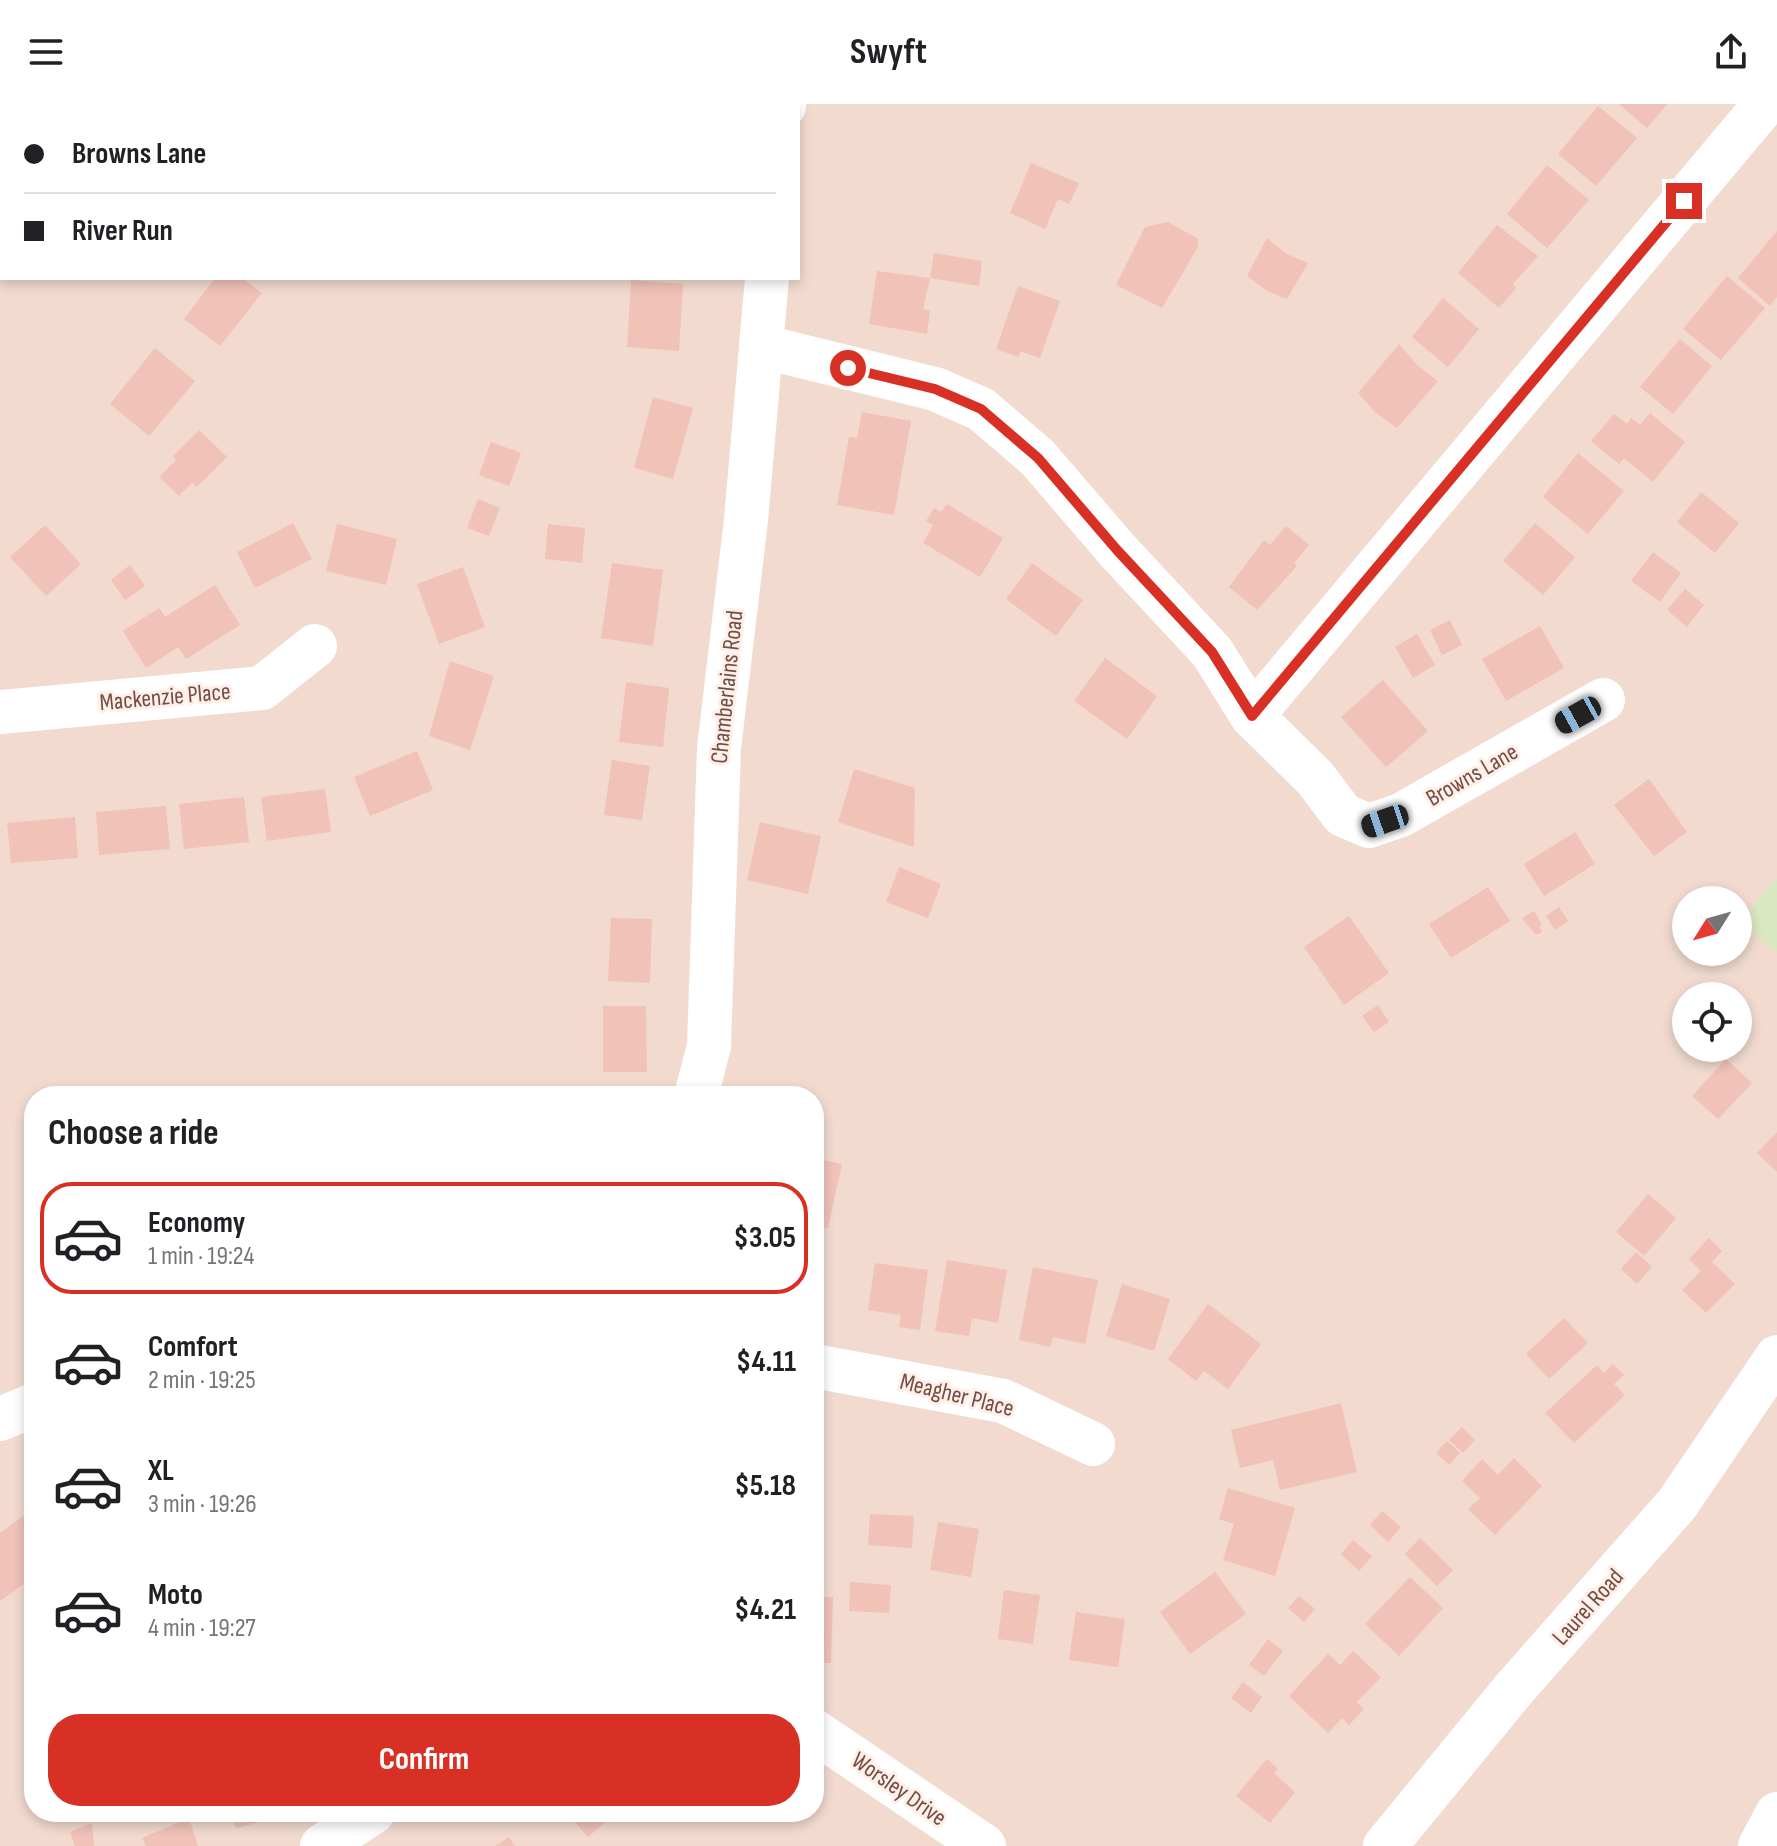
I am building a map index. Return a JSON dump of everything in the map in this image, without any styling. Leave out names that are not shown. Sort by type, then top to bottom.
[{"type":"street","points":[[1252,716],[1765,104]]},
{"type":"street","name":"Chamberlains Road","points":[[699,1086],[709,1046],[719,748],[767,280]]},
{"type":"street","name":"Browns Lane","points":[[761,346],[935,389],[981,409],[1038,458],[1117,550],[1212,652],[1252,716],[1315,778],[1343,815],[1369,826],[1401,815],[1603,700]]},
{"type":"street","name":"Mackenzie Place","points":[[0,712],[262,688],[315,646]]},
{"type":"street","name":"Laurel Road","points":[[1385,1846],[1514,1689],[1669,1514],[1777,1357]]},
{"type":"street","name":"Meagher Place","points":[[824,1368],[1003,1401],[1093,1444]]},
{"type":"street","points":[[0,1419],[24,1409]]},
{"type":"street","name":"Worsley Drive","points":[[824,1738],[984,1846]]},
{"type":"street","points":[[1760,1846],[1777,1814]]},
{"type":"street","points":[[322,1846],[358,1822]]},
{"type":"shaded area","points":[[800,104],[1777,104],[1777,878],[1752,906],[1752,886],[1672,886],[1672,966],[1752,966],[1752,932],[1777,953],[1777,1846],[0,1846],[0,280],[800,280]]},
{"type":"green space","points":[[1777,878],[1777,953],[1752,932],[1752,906]]},
{"type":"building","points":[[1619,104],[1667,104],[1647,128]]},
{"type":"building","points":[[1598,106],[1637,138],[1596,186],[1558,154]]},
{"type":"building","points":[[1031,163],[1079,183],[1069,204],[1058,199],[1045,229],[1010,213]]},
{"type":"building","points":[[1547,165],[1589,200],[1547,248],[1507,214]]},
{"type":"building","points":[[1168,222],[1198,239],[1198,247],[1162,308],[1116,285],[1145,227]]},
{"type":"building","points":[[1497,225],[1538,256],[1513,284],[1516,288],[1499,308],[1458,273]]},
{"type":"building","points":[[1777,231],[1777,297],[1770,306],[1738,278]]},
{"type":"building","points":[[1267,238],[1287,254],[1308,263],[1287,299],[1267,291],[1247,276]]},
{"type":"building","points":[[934,253],[982,261],[979,286],[930,278]]},
{"type":"building","points":[[877,271],[930,278],[923,309],[930,311],[927,334],[869,324]]},
{"type":"building","points":[[1727,276],[1765,308],[1721,360],[1683,329]]},
{"type":"building","points":[[213,280],[245,280],[262,293],[220,346],[184,319]]},
{"type":"building","points":[[631,280],[683,284],[679,351],[627,347]]},
{"type":"building","points":[[1018,286],[1060,301],[1040,358],[1020,351],[1019,357],[996,349]]},
{"type":"building","points":[[1443,298],[1479,329],[1448,367],[1412,337]]},
{"type":"building","points":[[1680,339],[1712,366],[1673,414],[1640,387]]},
{"type":"building","points":[[1399,344],[1417,365],[1438,381],[1397,428],[1376,413],[1358,393]]},
{"type":"building","points":[[155,348],[195,381],[149,436],[110,404]]},
{"type":"building","points":[[653,397],[693,408],[673,479],[634,468]]},
{"type":"building","points":[[862,412],[911,421],[894,515],[837,505],[849,437],[857,438]]},
{"type":"building","points":[[1650,413],[1685,442],[1653,482],[1624,458],[1619,464],[1591,441],[1614,414],[1627,424],[1631,418],[1640,425]]},
{"type":"building","points":[[199,430],[227,457],[197,487],[192,483],[179,496],[159,477],[176,460],[173,456]]},
{"type":"building","points":[[491,442],[521,453],[509,486],[479,475]]},
{"type":"building","points":[[1578,453],[1624,491],[1588,534],[1543,497]]},
{"type":"building","points":[[1701,492],[1739,523],[1715,553],[1677,522]]},
{"type":"building","points":[[478,499],[500,508],[489,536],[467,528]]},
{"type":"building","points":[[947,504],[1003,538],[980,577],[923,543],[933,525],[926,521],[934,508],[941,512]]},
{"type":"building","points":[[293,523],[312,559],[255,588],[237,552]]},
{"type":"building","points":[[1535,523],[1575,557],[1543,595],[1503,561]]},
{"type":"building","points":[[337,524],[397,539],[386,585],[326,571]]},
{"type":"building","points":[[548,524],[585,528],[582,563],[545,559]]},
{"type":"building","points":[[45,525],[81,564],[46,596],[10,557]]},
{"type":"building","points":[[1286,526],[1309,545],[1294,563],[1297,566],[1257,610],[1229,587],[1264,540],[1270,545]]},
{"type":"building","points":[[1653,552],[1681,573],[1660,602],[1631,581]]},
{"type":"building","points":[[612,563],[663,570],[653,646],[601,638]]},
{"type":"building","points":[[1032,563],[1083,600],[1056,636],[1006,599]]},
{"type":"building","points":[[130,565],[145,586],[125,600],[111,580]]},
{"type":"building","points":[[463,567],[485,627],[439,644],[417,584]]},
{"type":"building","points":[[215,585],[240,625],[186,659],[178,647],[146,668],[123,631],[159,608],[165,617]]},
{"type":"building","points":[[1685,589],[1704,605],[1687,627],[1667,610]]},
{"type":"building","points":[[1450,620],[1462,645],[1442,655],[1430,630]]},
{"type":"building","points":[[1540,626],[1564,668],[1506,701],[1482,659]]},
{"type":"building","points":[[1417,634],[1435,665],[1413,678],[1395,647]]},
{"type":"building","points":[[1105,658],[1157,696],[1127,739],[1074,701]]},
{"type":"building","points":[[450,661],[494,676],[470,750],[429,736]]},
{"type":"building","points":[[1383,680],[1428,731],[1386,767],[1341,717]]},
{"type":"building","points":[[626,682],[669,688],[663,747],[619,742]]},
{"type":"building","points":[[417,751],[433,790],[370,816],[354,777]]},
{"type":"building","points":[[612,760],[650,766],[642,820],[604,815]]},
{"type":"building","points":[[854,769],[915,788],[914,847],[838,822]]},
{"type":"building","points":[[1649,779],[1687,832],[1654,856],[1614,805]]},
{"type":"building","points":[[325,789],[331,832],[267,841],[261,797]]},
{"type":"building","points":[[244,797],[249,842],[184,849],[179,804]]},
{"type":"building","points":[[166,806],[170,849],[99,855],[96,812]]},
{"type":"building","points":[[75,817],[78,858],[11,863],[7,823]]},
{"type":"building","points":[[760,822],[821,836],[808,894],[747,880]]},
{"type":"building","points":[[1575,832],[1595,864],[1544,896],[1524,864]]},
{"type":"building","points":[[899,867],[941,884],[928,918],[886,902]]},
{"type":"building","points":[[1488,887],[1510,921],[1451,958],[1429,924]]},
{"type":"building","points":[[1559,907],[1568,921],[1555,930],[1546,916]]},
{"type":"building","points":[[1534,911],[1542,925],[1539,926],[1542,932],[1536,935],[1522,918]]},
{"type":"building","points":[[1349,916],[1389,973],[1344,1005],[1304,947]]},
{"type":"building","points":[[611,918],[652,919],[650,983],[608,981]]},
{"type":"building","points":[[1378,1005],[1389,1022],[1374,1032],[1362,1016]]},
{"type":"building","points":[[603,1006],[646,1006],[647,1072],[603,1072]]},
{"type":"building","points":[[1723,1062],[1729,1062],[1752,1083],[1718,1119],[1692,1096]]},
{"type":"building","points":[[1777,1132],[1777,1172],[1757,1153]]},
{"type":"building","points":[[824,1160],[842,1164],[828,1228],[824,1227]]},
{"type":"building","points":[[1648,1194],[1676,1218],[1644,1256],[1616,1232]]},
{"type":"building","points":[[1709,1238],[1722,1251],[1712,1262],[1735,1284],[1706,1313],[1682,1290],[1701,1271],[1689,1259]]},
{"type":"building","points":[[1636,1252],[1652,1267],[1637,1284],[1621,1269]]},
{"type":"building","points":[[947,1260],[1007,1270],[998,1323],[972,1318],[969,1336],[935,1331]]},
{"type":"building","points":[[875,1263],[928,1270],[920,1330],[899,1327],[901,1315],[868,1310]]},
{"type":"building","points":[[1033,1267],[1098,1280],[1085,1344],[1053,1337],[1050,1347],[1019,1340]]},
{"type":"building","points":[[1122,1284],[1170,1299],[1154,1351],[1106,1336]]},
{"type":"building","points":[[1208,1304],[1261,1344],[1228,1389],[1204,1371],[1196,1381],[1168,1359]]},
{"type":"building","points":[[1564,1318],[1588,1343],[1549,1379],[1526,1354]]},
{"type":"building","points":[[1613,1364],[1624,1375],[1614,1384],[1625,1395],[1574,1443],[1545,1413],[1597,1365],[1604,1373]]},
{"type":"building","points":[[1341,1403],[1357,1472],[1280,1490],[1273,1460],[1240,1468],[1231,1430]]},
{"type":"building","points":[[1462,1427],[1475,1440],[1463,1453],[1449,1440]]},
{"type":"building","points":[[1447,1441],[1460,1453],[1449,1465],[1436,1453]]},
{"type":"building","points":[[1514,1458],[1542,1486],[1495,1535],[1468,1509],[1480,1498],[1462,1481],[1482,1459],[1498,1475]]},
{"type":"building","points":[[1228,1488],[1295,1508],[1275,1576],[1223,1560],[1234,1524],[1219,1519]]},
{"type":"building","points":[[1382,1511],[1401,1527],[1388,1542],[1370,1525]]},
{"type":"building","points":[[870,1514],[914,1516],[912,1548],[868,1545]]},
{"type":"building","points":[[23,1516],[24,1584],[0,1601],[0,1533]]},
{"type":"building","points":[[938,1522],[979,1529],[971,1577],[930,1570]]},
{"type":"building","points":[[1420,1538],[1453,1570],[1437,1586],[1405,1554]]},
{"type":"building","points":[[1353,1540],[1372,1556],[1359,1571],[1341,1554]]},
{"type":"building","points":[[1215,1572],[1246,1614],[1190,1654],[1160,1612]]},
{"type":"building","points":[[1410,1577],[1443,1608],[1399,1656],[1365,1624]]},
{"type":"building","points":[[850,1582],[891,1585],[889,1613],[849,1611]]},
{"type":"building","points":[[1004,1590],[1040,1595],[1033,1644],[998,1639]]},
{"type":"building","points":[[1299,1596],[1315,1609],[1304,1622],[1288,1608]]},
{"type":"building","points":[[824,1597],[833,1597],[831,1663],[824,1663]]},
{"type":"building","points":[[1076,1612],[1125,1619],[1118,1667],[1069,1660]]},
{"type":"building","points":[[1268,1639],[1283,1651],[1264,1676],[1249,1665]]},
{"type":"building","points":[[1353,1651],[1381,1677],[1357,1702],[1364,1709],[1349,1725],[1342,1718],[1328,1733],[1289,1696],[1328,1654],[1340,1665]]},
{"type":"building","points":[[1243,1682],[1262,1697],[1251,1713],[1231,1698]]},
{"type":"building","points":[[1267,1759],[1278,1769],[1274,1773],[1295,1792],[1270,1823],[1236,1796]]},
{"type":"building","points":[[180,1822],[190,1822],[198,1846],[146,1846],[142,1838]]},
{"type":"building","points":[[232,1822],[260,1822],[237,1828]]},
{"type":"building","points":[[575,1822],[605,1822],[588,1837]]},
{"type":"building","points":[[92,1823],[94,1846],[75,1846],[70,1832]]},
{"type":"building","points":[[509,1837],[515,1846],[496,1846]]},
{"type":"route","points":[[848,368],[935,389],[981,409],[1038,458],[1117,550],[1212,652],[1252,716],[1684,201]]}]
